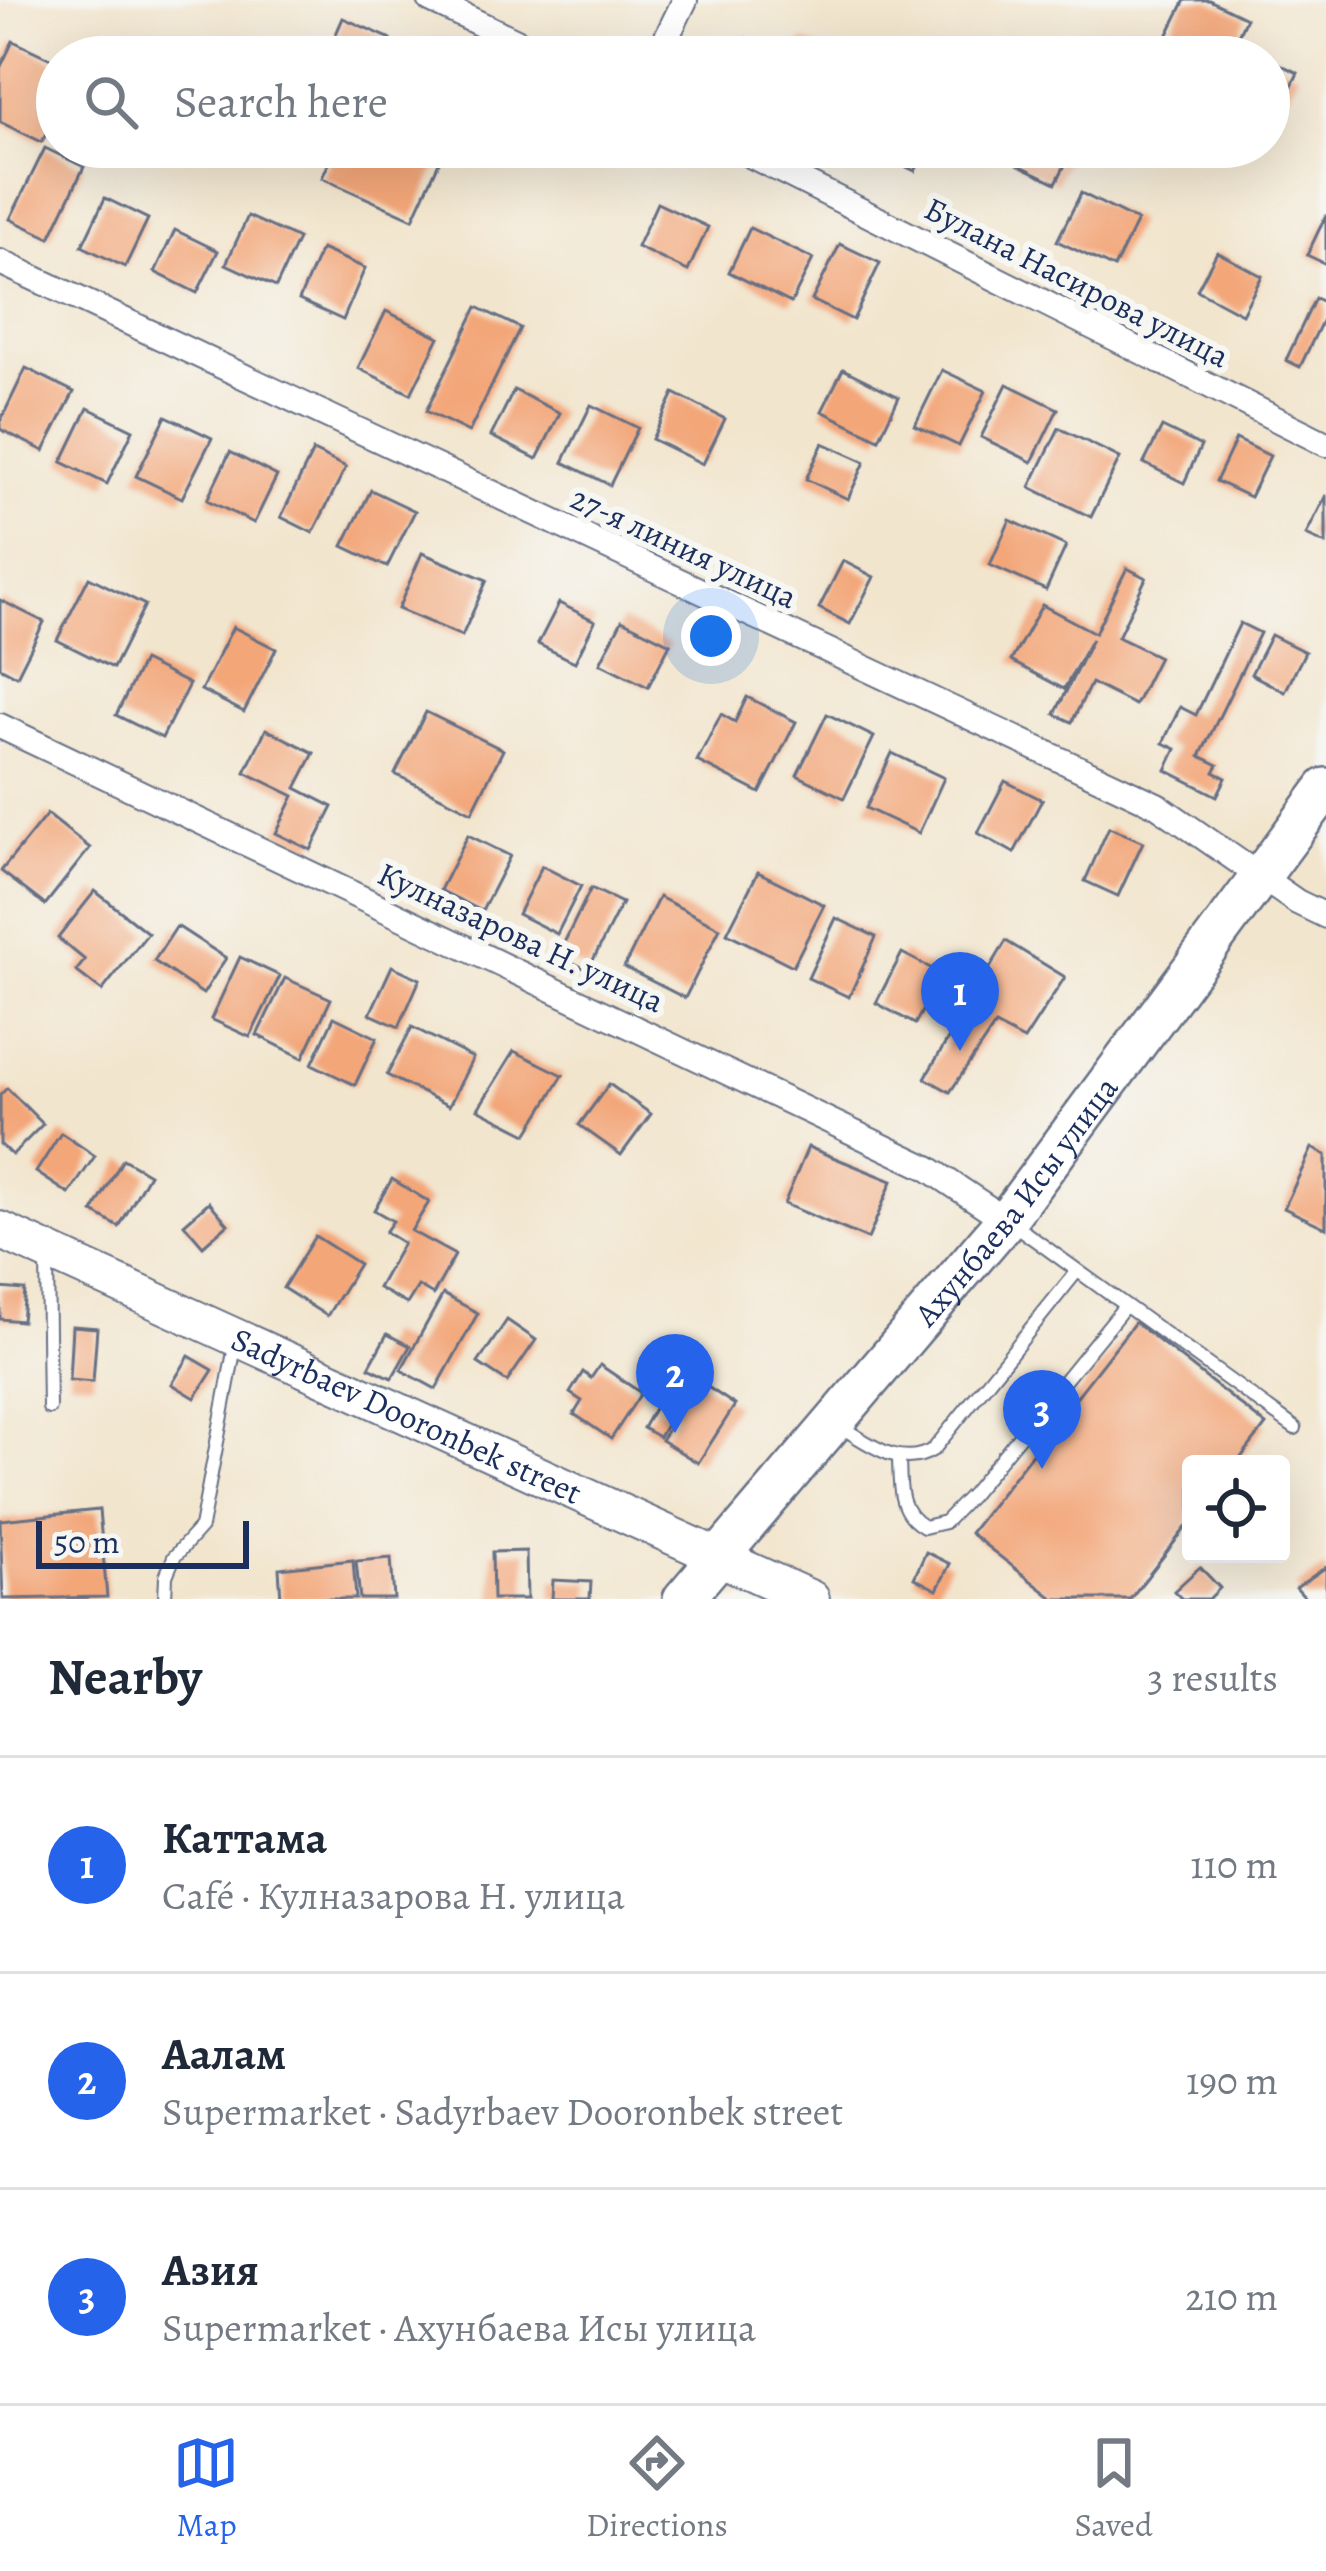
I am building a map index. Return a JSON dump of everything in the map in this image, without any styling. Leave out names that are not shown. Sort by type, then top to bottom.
[{"type":"main road","name":"Ахунбаева Исы улица","points":[[683,1599],[1006,1220],[1326,788]]},
{"type":"main road","name":"Sadyrbaev Dooronbek street","points":[[0,1230],[811,1599]]},
{"type":"street","points":[[430,0],[506,36]]},
{"type":"street","points":[[668,36],[686,0]]},
{"type":"street","name":"Булана Насирова улица","points":[[776,168],[1326,444]]},
{"type":"street","name":"27-я линия улица","points":[[0,262],[1156,805],[1297,902],[1326,916]]},
{"type":"street","name":"Кулназарова Н. улица","points":[[0,726],[928,1168],[1006,1220]]},
{"type":"lane","points":[[1006,1220],[1295,1428]]},
{"type":"lane","points":[[47,1252],[49,1408]]},
{"type":"lane","points":[[836,1424],[899,1457],[924,1456],[1076,1271]]},
{"type":"lane","points":[[899,1457],[900,1491],[909,1517],[924,1527],[944,1522],[1125,1306]]},
{"type":"lane","points":[[165,1599],[166,1576],[174,1557],[200,1527],[236,1340]]},
{"type":"building","points":[[1185,0],[1209,0],[1246,18],[1238,36],[1167,36]]},
{"type":"building","points":[[343,18],[384,36],[335,36]]},
{"type":"building","points":[[13,41],[36,52],[36,139],[0,122],[0,68]]},
{"type":"building","points":[[36,166],[84,168],[50,238],[10,219]]},
{"type":"building","points":[[327,168],[436,168],[413,219],[322,178]]},
{"type":"building","points":[[1025,168],[1064,168],[1056,183]]},
{"type":"building","points":[[1081,193],[1137,221],[1114,268],[1057,241]]},
{"type":"building","points":[[105,198],[148,219],[125,267],[82,246]]},
{"type":"building","points":[[657,203],[708,227],[688,271],[637,247]]},
{"type":"building","points":[[1326,215],[1326,264],[1307,255]]},
{"type":"building","points":[[248,216],[298,239],[276,287],[226,264]]},
{"type":"building","points":[[750,228],[813,259],[791,303],[729,272]]},
{"type":"building","points":[[175,230],[218,251],[197,293],[155,272]]},
{"type":"building","points":[[840,244],[880,263],[853,320],[812,300]]},
{"type":"building","points":[[321,249],[365,268],[343,320],[299,300]]},
{"type":"building","points":[[1217,252],[1262,276],[1242,314],[1197,290]]},
{"type":"building","points":[[1315,298],[1326,303],[1326,313],[1300,367],[1286,360]]},
{"type":"building","points":[[477,307],[520,328],[469,432],[426,411]]},
{"type":"building","points":[[386,311],[439,337],[411,394],[358,368]]},
{"type":"building","points":[[26,368],[74,392],[44,451],[0,429]]},
{"type":"building","points":[[843,369],[899,397],[879,439],[822,411]]},
{"type":"building","points":[[942,370],[986,391],[959,446],[915,425]]},
{"type":"building","points":[[1007,384],[1058,409],[1032,462],[981,437]]},
{"type":"building","points":[[514,390],[560,413],[537,459],[491,436]]},
{"type":"building","points":[[674,393],[725,419],[703,464],[652,439]]},
{"type":"building","points":[[591,405],[638,428],[610,485],[563,462]]},
{"type":"building","points":[[88,408],[133,430],[107,484],[62,462]]},
{"type":"building","points":[[166,416],[212,438],[182,498],[136,476]]},
{"type":"building","points":[[1162,427],[1201,446],[1184,483],[1144,463]]},
{"type":"building","points":[[1059,428],[1120,458],[1091,517],[1030,487]]},
{"type":"building","points":[[1236,439],[1270,456],[1250,497],[1216,481]]},
{"type":"building","points":[[823,443],[865,462],[848,499],[806,479]]},
{"type":"building","points":[[313,451],[346,467],[313,533],[281,517]]},
{"type":"building","points":[[230,452],[277,476],[254,523],[207,500]]},
{"type":"building","points":[[371,490],[415,511],[387,567],[343,546]]},
{"type":"building","points":[[1326,495],[1326,544],[1306,535]]},
{"type":"building","points":[[1010,520],[1066,546],[1046,590],[990,565]]},
{"type":"building","points":[[422,553],[487,580],[462,636],[398,609]]},
{"type":"building","points":[[843,561],[874,577],[850,624],[819,608]]},
{"type":"building","points":[[1127,568],[1146,578],[1118,637],[1159,657],[1135,705],[1091,683],[1072,722],[1055,714],[1092,639],[1064,689],[1011,661],[1042,605],[1095,633]]},
{"type":"building","points":[[89,577],[145,605],[113,668],[57,640]]},
{"type":"building","points":[[0,600],[44,622],[17,676],[0,667]]},
{"type":"building","points":[[559,603],[595,621],[575,662],[538,644]]},
{"type":"building","points":[[622,620],[670,644],[648,687],[600,663]]},
{"type":"building","points":[[1240,623],[1260,633],[1200,756],[1218,765],[1214,772],[1226,778],[1217,796],[1166,770],[1176,749],[1163,743],[1180,707],[1196,715]]},
{"type":"building","points":[[233,627],[276,649],[244,712],[201,690]]},
{"type":"building","points":[[1271,635],[1305,652],[1285,692],[1251,674]]},
{"type":"building","points":[[143,661],[189,684],[162,738],[116,715]]},
{"type":"building","points":[[747,697],[796,722],[760,793],[697,761],[721,714],[735,722]]},
{"type":"building","points":[[426,712],[503,750],[472,812],[395,774]]},
{"type":"building","points":[[827,714],[874,737],[844,798],[797,775]]},
{"type":"building","points":[[266,729],[314,753],[296,788],[333,807],[311,850],[276,833],[294,796],[245,772]]},
{"type":"building","points":[[892,753],[944,778],[919,833],[866,808]]},
{"type":"building","points":[[1005,781],[1042,800],[1014,853],[978,833]]},
{"type":"building","points":[[47,814],[90,848],[45,905],[1,871]]},
{"type":"building","points":[[1109,827],[1143,842],[1118,896],[1085,881]]},
{"type":"building","points":[[468,835],[510,856],[482,911],[440,890]]},
{"type":"building","points":[[542,866],[581,886],[557,934],[518,914]]},
{"type":"building","points":[[758,872],[824,905],[793,966],[727,933]]},
{"type":"building","points":[[591,888],[622,903],[588,970],[558,955]]},
{"type":"building","points":[[95,891],[148,933],[102,991],[76,971],[85,960],[58,938]]},
{"type":"building","points":[[659,897],[720,928],[685,998],[624,967]]},
{"type":"building","points":[[836,918],[876,937],[849,997],[808,978]]},
{"type":"building","points":[[177,926],[226,958],[203,994],[154,961]]},
{"type":"building","points":[[1006,941],[1065,977],[1024,1040],[995,1025],[950,1092],[925,1078]]},
{"type":"building","points":[[902,953],[942,974],[915,1024],[876,1003]]},
{"type":"building","points":[[240,957],[280,976],[250,1037],[211,1019]]},
{"type":"building","points":[[392,966],[420,979],[399,1027],[370,1014]]},
{"type":"building","points":[[285,978],[331,999],[303,1058],[257,1035]]},
{"type":"building","points":[[334,1017],[377,1038],[355,1085],[312,1064]]},
{"type":"building","points":[[412,1027],[473,1058],[449,1106],[387,1075]]},
{"type":"building","points":[[514,1051],[563,1075],[527,1134],[478,1109]]},
{"type":"building","points":[[609,1084],[651,1114],[621,1155],[579,1125]]},
{"type":"building","points":[[7,1088],[43,1124],[12,1155],[0,1144],[0,1095]]},
{"type":"building","points":[[61,1133],[95,1156],[69,1194],[36,1172]]},
{"type":"building","points":[[808,1147],[892,1181],[868,1239],[784,1204]]},
{"type":"building","points":[[1312,1148],[1326,1155],[1326,1228],[1284,1208]]},
{"type":"building","points":[[123,1159],[149,1174],[119,1227],[93,1212]]},
{"type":"building","points":[[392,1179],[429,1202],[411,1231],[455,1255],[433,1295],[418,1286],[407,1304],[378,1288],[403,1243],[385,1232],[393,1221],[374,1210]]},
{"type":"building","points":[[209,1202],[228,1224],[203,1246],[184,1224]]},
{"type":"building","points":[[315,1236],[359,1264],[327,1316],[283,1288]]},
{"type":"building","points":[[0,1288],[25,1290],[22,1321],[0,1319]]},
{"type":"building","points":[[443,1294],[478,1313],[436,1389],[401,1370]]},
{"type":"building","points":[[507,1320],[536,1340],[507,1382],[478,1363]]},
{"type":"building","points":[[1135,1322],[1266,1425],[1243,1455],[1182,1455],[1182,1533],[1130,1599],[1054,1599],[970,1533]]},
{"type":"building","points":[[72,1326],[97,1328],[93,1382],[69,1380]]},
{"type":"building","points":[[387,1334],[410,1346],[392,1378],[369,1367]]},
{"type":"building","points":[[189,1356],[213,1370],[195,1398],[172,1384]]},
{"type":"building","points":[[600,1365],[641,1393],[611,1439],[574,1414],[582,1401],[570,1393],[583,1372],[591,1378]]},
{"type":"building","points":[[697,1380],[735,1405],[698,1463],[661,1440],[678,1414],[662,1404],[673,1388],[687,1396]]},
{"type":"building","points":[[656,1405],[672,1415],[659,1437],[643,1428]]},
{"type":"building","points":[[99,1510],[107,1597],[3,1599],[0,1520]]},
{"type":"building","points":[[526,1551],[527,1599],[493,1599],[492,1552]]},
{"type":"building","points":[[926,1552],[950,1564],[937,1590],[914,1578]]},
{"type":"building","points":[[391,1558],[394,1599],[360,1599],[356,1561]]},
{"type":"building","points":[[353,1560],[356,1599],[281,1599],[279,1568]]},
{"type":"building","points":[[1200,1567],[1220,1588],[1209,1599],[1182,1599],[1174,1591]]},
{"type":"building","points":[[1326,1567],[1326,1599],[1306,1599],[1296,1588]]},
{"type":"building","points":[[553,1580],[591,1582],[590,1599],[552,1599]]},
{"type":"place","name":"Каттама","points":[[960,1051]]},
{"type":"place","name":"Аалам","points":[[675,1433]]},
{"type":"place","name":"Азия","points":[[1042,1469]]}]
